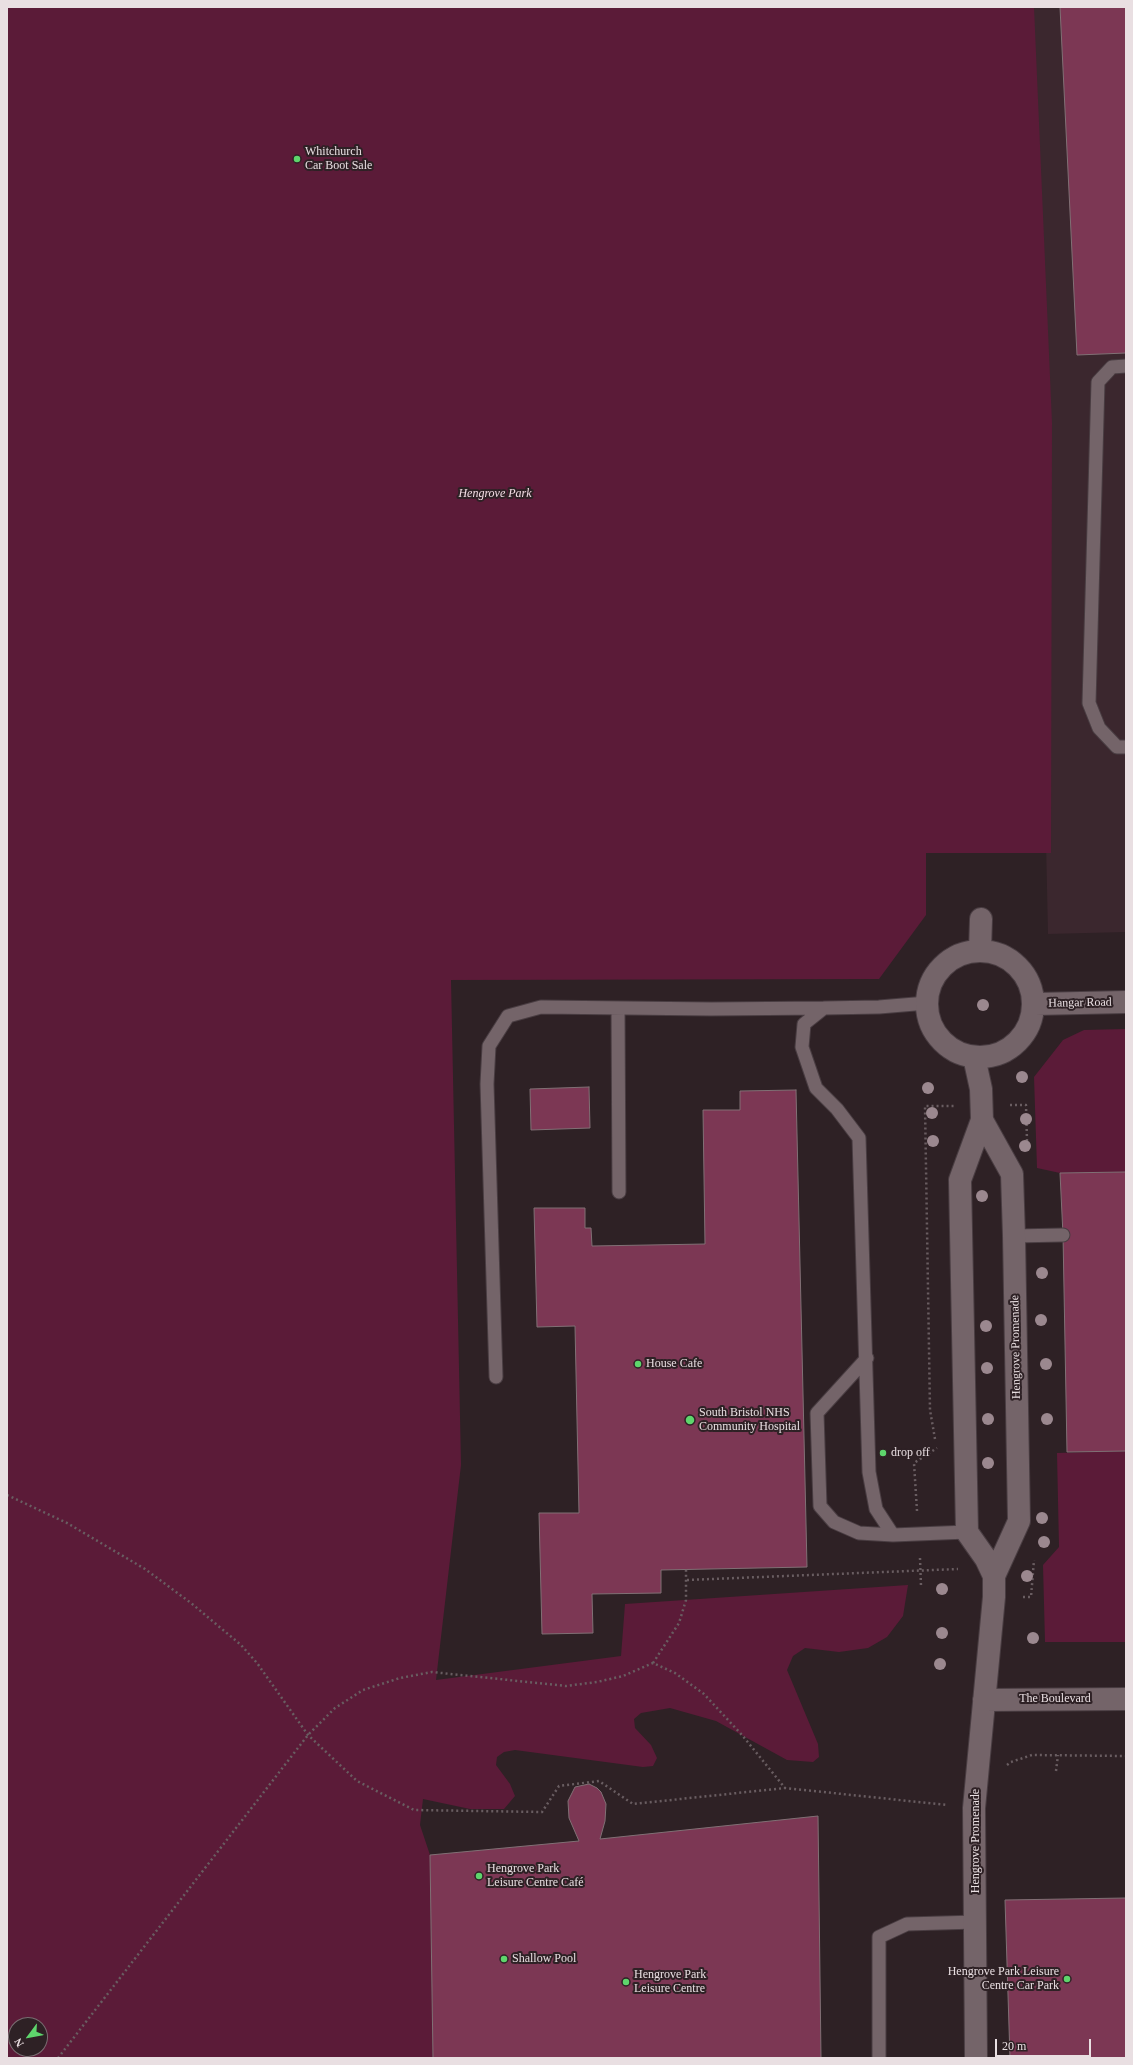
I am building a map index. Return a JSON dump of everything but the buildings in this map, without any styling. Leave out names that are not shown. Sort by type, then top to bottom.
[{"type":"street","points":[[980,951],[981,919]]},
{"type":"street","points":[[980,951],[995,953],[1009,959],[1020,969],[1029,982],[1035,1004],[1028,1028],[1018,1041],[1006,1051],[990,1056],[974,1057],[959,1053],[945,1045],[935,1033],[929,1018],[926,1003],[930,986],[937,972],[949,961],[964,953],[980,951]]},
{"type":"street","name":"Hangar Road","points":[[1035,1004],[1126,1002]]},
{"type":"street","name":"Hengrove Promenade","points":[[974,1057],[981,1089],[982,1120],[960,1180],[967,1532],[986,1560],[994,1576]]},
{"type":"street","name":"Hengrove Promenade","points":[[976,2058],[974,1808],[994,1597],[994,1576],[1019,1521],[1012,1174],[982,1120]]},
{"type":"street","name":"The Boulevard","points":[[984,1700],[1126,1699]]},
{"type":"lane","points":[[1126,366],[1112,367],[1098,382],[1090,704],[1099,728],[1117,747],[1126,747]]},
{"type":"lane","points":[[496,1377],[487,1084],[489,1046],[508,1016],[542,1007],[824,1008],[879,1007],[926,1003]]},
{"type":"lane","points":[[618,1008],[618,1192]]},
{"type":"lane","points":[[824,1008],[804,1024],[802,1047],[816,1088],[837,1109],[859,1138],[867,1358],[869,1472],[876,1509],[893,1535]]},
{"type":"lane","points":[[1014,1236],[1064,1235]]},
{"type":"lane","points":[[867,1358],[817,1413],[820,1506],[834,1522],[859,1533],[893,1535],[967,1532]]},
{"type":"lane","points":[[879,2058],[879,1937],[907,1924],[976,1922]]},
{"type":"path","points":[[7,1495],[67,1523],[145,1569],[203,1613],[241,1645],[257,1663],[308,1735],[357,1781],[414,1810],[542,1812],[559,1786],[599,1781],[633,1804],[785,1788],[974,1808]]},
{"type":"path","points":[[58,2058],[308,1735],[335,1708],[357,1694],[400,1678],[432,1672],[566,1686],[597,1682],[623,1676],[654,1663],[679,1624],[686,1600],[686,1569]]},
{"type":"path","points":[[920,1570],[921,1586]]},
{"type":"path","points":[[654,1663],[675,1672],[704,1694],[742,1735],[785,1788]]},
{"type":"path","points":[[1003,1769],[1010,1762],[1032,1755],[1126,1756]]},
{"type":"path","points":[[1056,1771],[1058,1755]]},
{"type":"shaded area","points":[[1028,7],[1126,7],[1126,932],[1048,934]]},
{"type":"green space","name":"Hengrove Park","points":[[7,7],[1034,7],[1052,423],[1051,853],[926,853],[926,915],[879,979],[451,980],[461,1465],[436,1680],[621,1656],[625,1604],[908,1585],[903,1616],[887,1637],[868,1648],[839,1652],[805,1648],[793,1656],[787,1670],[818,1744],[819,1757],[813,1762],[787,1760],[716,1721],[670,1708],[641,1713],[634,1719],[635,1728],[651,1745],[657,1758],[653,1766],[643,1767],[515,1750],[504,1752],[497,1757],[496,1765],[510,1784],[515,1796],[504,1809],[470,1809],[423,1799],[420,1825],[430,1855],[433,2058],[7,2058]]},
{"type":"green space","points":[[1126,1029],[1126,1172],[1060,1173],[1037,1168],[1034,1077],[1063,1040],[1084,1030]]},
{"type":"green space","points":[[1126,1451],[1126,1642],[1045,1642],[1043,1565],[1059,1547],[1057,1453]]},
{"type":"place","name":"Whitchurch Car Boot Sale","points":[[297,159]]},
{"type":"place","name":"House Cafe","points":[[638,1364]]},
{"type":"place","name":"South Bristol NHS Community Hospital","points":[[690,1420]]},
{"type":"place","name":"drop off","points":[[883,1453]]},
{"type":"place","name":"Hengrove Park Leisure Centre Café","points":[[479,1876]]},
{"type":"place","name":"Shallow Pool","points":[[504,1959]]},
{"type":"place","name":"Hengrove Park Leisure Centre Car Park","points":[[1067,1979]]},
{"type":"place","name":"Hengrove Park Leisure Centre","points":[[626,1982]]}]
